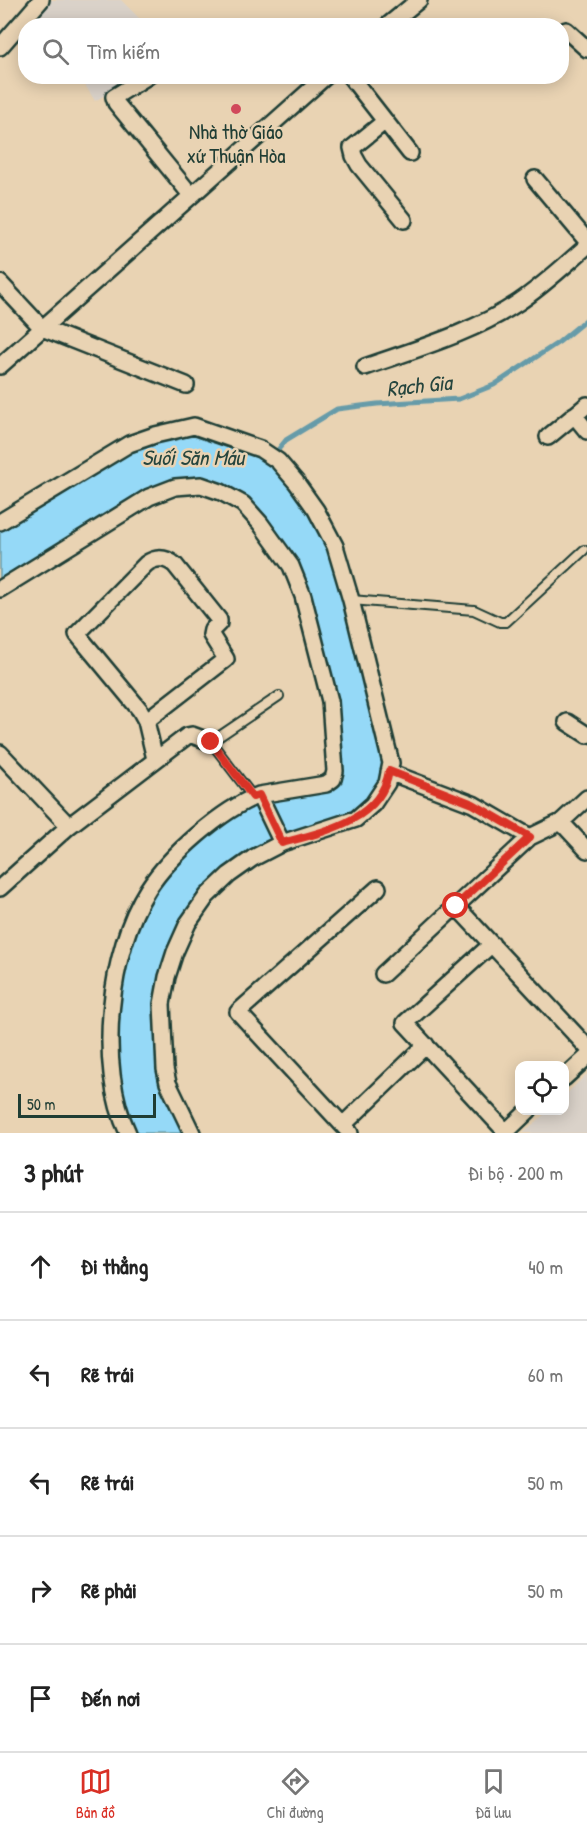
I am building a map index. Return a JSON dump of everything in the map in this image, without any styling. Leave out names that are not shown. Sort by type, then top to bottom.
[{"type":"street","points":[[25,18],[41,0]]},
{"type":"street","points":[[397,18],[419,0]]},
{"type":"street","points":[[0,47],[18,26]]},
{"type":"street","points":[[569,33],[587,49]]},
{"type":"street","points":[[135,84],[114,97],[117,104],[191,195]]},
{"type":"street","points":[[0,366],[317,84]]},
{"type":"street","points":[[356,84],[410,153]]},
{"type":"street","points":[[384,122],[352,148],[359,165],[404,220]]},
{"type":"street","points":[[535,179],[587,240]]},
{"type":"street","points":[[364,368],[476,326],[498,314],[535,290],[587,246]]},
{"type":"street","points":[[0,283],[42,328],[186,384]]},
{"type":"street","points":[[548,437],[587,405]]},
{"type":"street","points":[[574,415],[587,431]]},
{"type":"street","points":[[0,522],[129,444],[194,426],[260,448],[278,461],[316,510],[335,546],[351,600],[391,763],[387,783],[372,804],[356,819],[282,843],[253,858],[229,875],[207,896],[188,923],[175,952],[162,1004],[165,1069],[168,1083],[192,1133]]},
{"type":"street","points":[[0,589],[149,497],[175,487],[201,485],[221,492],[243,504],[260,523],[291,567],[303,596],[330,701],[335,771],[333,779],[326,784],[256,796],[221,818],[196,837],[170,862],[148,889],[136,914],[120,956],[109,1020],[113,1087],[128,1133]]},
{"type":"street","points":[[146,721],[226,659],[211,635],[219,620],[175,565],[161,558],[151,560],[146,564],[77,634],[140,710],[146,721],[155,759]]},
{"type":"street","points":[[567,722],[587,735]]},
{"type":"street","points":[[0,888],[69,826],[189,735],[211,742]]},
{"type":"street","points":[[0,753],[69,826]]},
{"type":"street","points":[[389,771],[473,804],[530,837]]},
{"type":"street","points":[[256,796],[282,843]]},
{"type":"street","points":[[383,974],[530,837],[561,822],[587,798]]},
{"type":"street","points":[[561,822],[587,850]]},
{"type":"street","points":[[378,888],[238,1012],[346,1129],[426,1045]]},
{"type":"street","points":[[456,906],[587,1047]]},
{"type":"street","points":[[492,944],[405,1023],[505,1132],[524,1115]]},
{"type":"street","points":[[569,1074],[587,1058]]},
{"type":"lane","points":[[351,600],[474,610],[500,622],[506,622],[584,550]]},
{"type":"lane","points":[[256,796],[211,742],[279,696]]},
{"type":"shaded area","points":[[49,0],[121,0],[139,18],[44,18],[39,11]]},
{"type":"shaded area","points":[[84,84],[123,84],[95,101]]},
{"type":"shaded area","points":[[587,1074],[587,1133],[523,1133],[543,1115],[569,1115],[569,1091]]},
{"type":"water","name":"Suối Săn Máu","points":[[194,433],[256,454],[274,467],[293,488],[310,514],[328,547],[344,601],[384,762],[381,781],[369,799],[352,813],[245,855],[171,946],[164,1090],[184,1133],[135,1133],[120,1088],[115,1020],[127,955],[141,917],[154,892],[175,866],[194,848],[222,825],[255,803],[327,791],[338,784],[342,773],[310,594],[246,498],[224,485],[203,478],[147,491],[0,582],[0,530],[131,450]]},
{"type":"waterway","name":"Rạch Gia","points":[[273,456],[286,440],[337,409],[459,399],[494,385],[559,342],[587,319]]},
{"type":"place","name":"Nhà thờ Giáo xứ Thuận Hòa","points":[[236,109]]},
{"type":"route","points":[[211,742],[253,797],[259,795],[282,843],[356,819],[372,804],[387,783],[389,771],[473,804],[530,837],[456,906]]}]
